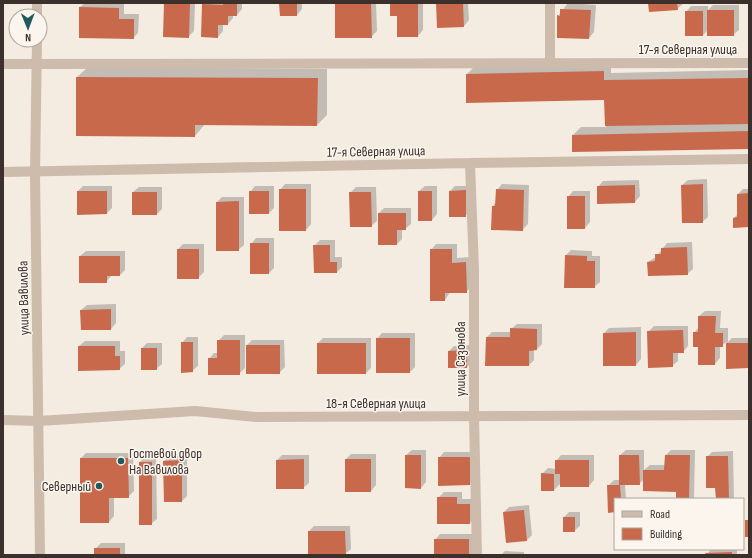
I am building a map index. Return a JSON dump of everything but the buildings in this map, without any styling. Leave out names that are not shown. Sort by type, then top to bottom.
[{"type":"street","points":[[550,3],[550,63]]},
{"type":"street","name":"улица Вавилова","points":[[37,48],[35,173],[40,555]]},
{"type":"street","name":"17-я Северная улица","points":[[3,64],[749,63]]},
{"type":"street","name":"17-я Северная улица","points":[[3,172],[35,173],[470,163],[749,159]]},
{"type":"street","name":"улица Сазонова","points":[[470,163],[474,270],[474,417],[477,555]]},
{"type":"street","name":"18-я Северная улица","points":[[3,420],[39,421],[195,411],[256,417],[749,416]]},
{"type":"place","name":"Гостевой двор На Вавилова","points":[[121,461]]},
{"type":"place","name":"Северный","points":[[99,486]]}]
